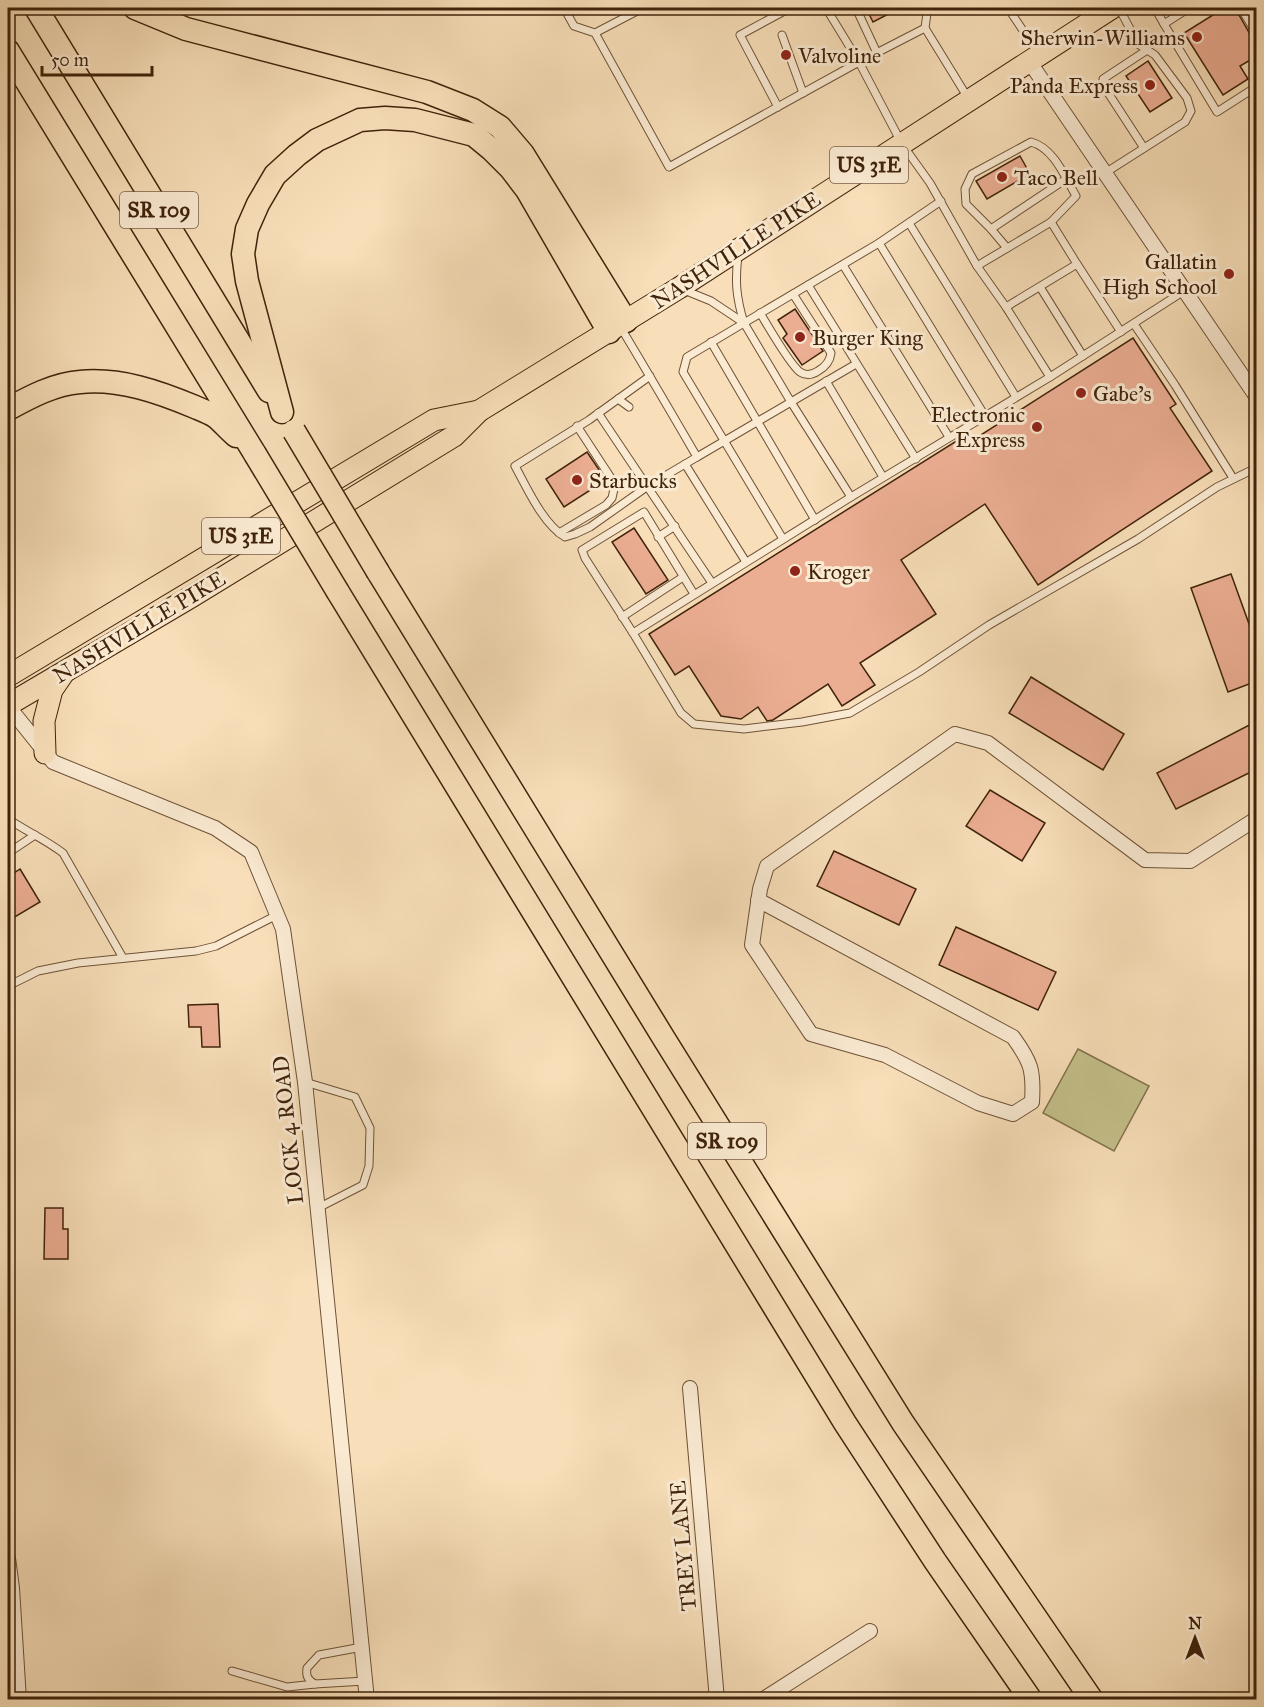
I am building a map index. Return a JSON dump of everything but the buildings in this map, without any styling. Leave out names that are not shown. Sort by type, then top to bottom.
[{"type":"highway","name":"SR 109","points":[[36,8],[378,572],[903,1423],[1092,1700]]},
{"type":"highway","points":[[135,8],[206,35],[427,92],[472,110],[500,127],[529,163],[618,326]]},
{"type":"highway","name":"SR 109","points":[[8,51],[845,1423],[935,1561],[1031,1700]]},
{"type":"highway","points":[[288,421],[247,281],[243,254],[247,229],[275,175],[318,140],[360,120],[385,118],[415,120],[474,135],[512,169],[618,326]]},
{"type":"highway","points":[[8,409],[54,387],[80,382],[130,385],[157,392],[214,416],[255,454]]},
{"type":"main road","name":"NASHVILLE PIKE","points":[[8,706],[454,436],[479,411],[679,288],[1112,8]]},
{"type":"main road","name":"NASHVILLE PIKE","points":[[8,676],[434,420],[479,411]]},
{"type":"main road","points":[[45,753],[44,720],[52,690],[63,672]]},
{"type":"street","points":[[1034,58],[1105,173],[1257,396]]},
{"type":"street","name":"LOCK 4 ROAD","points":[[8,706],[52,762],[216,828],[251,852],[283,929],[305,1082],[367,1700]]},
{"type":"street","points":[[759,900],[1013,1037],[1028,1057],[1034,1080],[1032,1102],[1013,1114],[978,1103],[885,1055],[811,1034],[752,945],[760,889],[767,866],[955,734],[988,743],[1145,860],[1190,861],[1257,819]]},
{"type":"street","name":"TREY LANE","points":[[690,1388],[717,1700]]},
{"type":"street","points":[[8,1558],[19,1699],[11,1700]]},
{"type":"street","points":[[762,1700],[870,1631]]},
{"type":"lane","points":[[564,8],[574,26],[595,33],[669,167],[925,28]]},
{"type":"lane","points":[[595,33],[643,8]]},
{"type":"lane","points":[[778,107],[740,35],[790,8]]},
{"type":"lane","points":[[826,8],[859,62],[902,144],[930,183],[977,266],[1050,377]]},
{"type":"lane","points":[[856,8],[877,53]]},
{"type":"lane","points":[[924,8],[927,13],[925,28],[970,100]]},
{"type":"lane","points":[[1008,8],[1034,58]]},
{"type":"lane","points":[[1105,173],[1185,122],[1191,111],[1186,98],[1155,55],[1138,44],[1119,8]]},
{"type":"lane","points":[[1155,8],[1217,112],[1257,87]]},
{"type":"lane","points":[[1164,24],[1189,8]]},
{"type":"lane","points":[[1241,8],[1257,33]]},
{"type":"lane","points":[[782,35],[804,93]]},
{"type":"lane","points":[[1144,148],[1103,85],[1103,79],[1147,50]]},
{"type":"lane","points":[[977,266],[1051,222],[1076,196],[1053,157],[1038,144],[1031,142],[972,174],[965,189],[966,204],[1007,248]]},
{"type":"lane","points":[[991,229],[1066,179]]},
{"type":"lane","points":[[783,539],[683,372],[687,357],[879,243],[941,201]]},
{"type":"lane","points":[[1051,222],[1121,332]]},
{"type":"lane","points":[[909,223],[1016,397]]},
{"type":"lane","points":[[879,243],[985,416]]},
{"type":"lane","points":[[739,249],[735,286],[744,323],[790,402],[851,497]]},
{"type":"lane","points":[[1006,307],[1077,264]]},
{"type":"lane","points":[[843,265],[950,437]]},
{"type":"lane","points":[[808,285],[916,459]]},
{"type":"lane","points":[[1040,287],[1083,356]]},
{"type":"lane","points":[[679,288],[711,301],[744,323]]},
{"type":"lane","points":[[633,633],[883,477],[1050,377],[1184,291]]},
{"type":"lane","points":[[760,314],[793,365],[801,373],[809,375],[817,372],[825,367],[831,353],[793,294]]},
{"type":"lane","points":[[1134,324],[1233,478]]},
{"type":"lane","points":[[618,326],[697,457]]},
{"type":"lane","points":[[711,342],[815,520]]},
{"type":"lane","points":[[650,376],[598,413],[515,466],[537,505],[556,531],[565,537],[590,527],[648,486],[856,364]]},
{"type":"lane","points":[[826,381],[883,477]]},
{"type":"lane","points":[[618,399],[628,407]]},
{"type":"lane","points":[[598,413],[711,583]]},
{"type":"lane","points":[[559,533],[606,506],[612,498],[614,489],[611,478],[578,426]]},
{"type":"lane","points":[[685,464],[746,562]]},
{"type":"lane","points":[[694,594],[644,512],[582,550],[681,712],[694,724],[744,729],[850,713],[919,672],[989,625],[1138,539],[1217,487],[1257,468]]},
{"type":"lane","points":[[658,537],[675,526]]},
{"type":"lane","points":[[590,527],[597,540]]},
{"type":"lane","points":[[622,616],[683,577]]},
{"type":"lane","points":[[8,819],[63,853],[123,958]]},
{"type":"lane","points":[[8,853],[35,836]]},
{"type":"lane","points":[[8,986],[38,971],[78,963],[196,951],[216,946],[277,915]]},
{"type":"lane","points":[[305,1082],[355,1097],[370,1128],[369,1166],[363,1185],[318,1208]]},
{"type":"lane","points":[[315,1684],[306,1676],[307,1668],[319,1655],[362,1647]]},
{"type":"lane","points":[[232,1671],[287,1687],[365,1681]]},
{"type":"shaded area","points":[[1078,1049],[1149,1086],[1114,1151],[1043,1113]]},
{"type":"place","name":"Sherwin-Williams","points":[[1197,37]]},
{"type":"place","name":"Valvoline","points":[[786,55]]},
{"type":"place","name":"Panda Express","points":[[1150,85]]},
{"type":"place","name":"Taco Bell","points":[[1002,177]]},
{"type":"place","name":"Gallatin High School","points":[[1229,274]]},
{"type":"place","name":"Burger King","points":[[800,337]]},
{"type":"place","name":"Gabe's","points":[[1081,393]]},
{"type":"place","name":"Electronic Express","points":[[1037,427]]},
{"type":"place","name":"Starbucks","points":[[577,480]]},
{"type":"place","name":"Kroger","points":[[795,571]]}]
